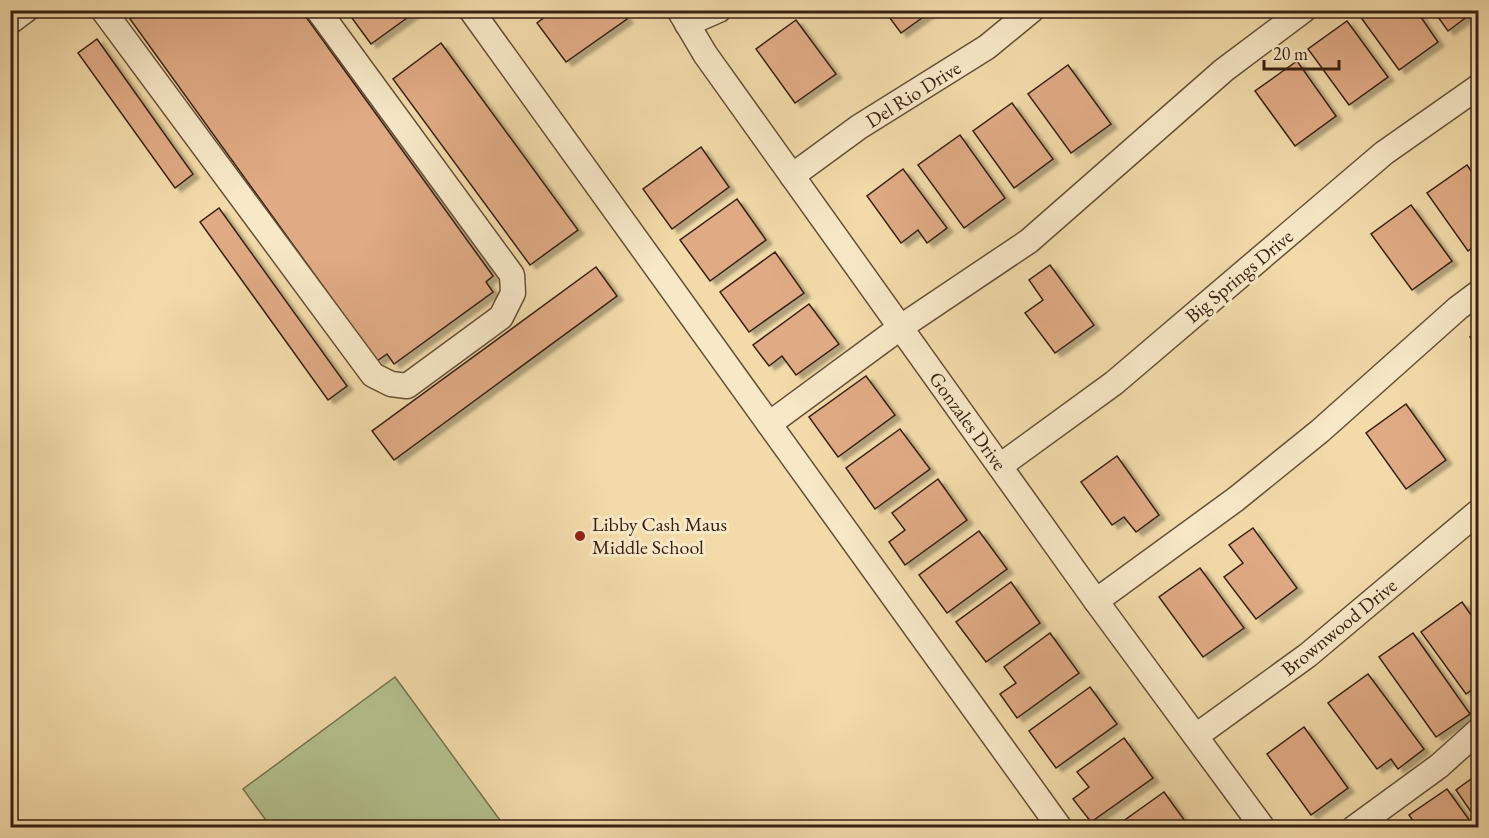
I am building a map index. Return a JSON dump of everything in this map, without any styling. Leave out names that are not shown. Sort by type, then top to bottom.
[{"type":"street","points":[[10,22],[26,10]]},
{"type":"street","points":[[103,10],[373,375],[391,384],[407,386],[501,317],[513,293],[512,275],[318,10]]},
{"type":"street","points":[[471,10],[1060,828]]},
{"type":"street","points":[[683,17],[719,10]]},
{"type":"street","name":"Del Rio Drive","points":[[792,176],[859,127],[987,47],[1032,10]]},
{"type":"street","points":[[769,424],[901,327],[1029,241],[1224,70],[1304,10]]},
{"type":"street","name":"Gonzales Drive","points":[[683,17],[792,176],[1096,601],[1263,828]]},
{"type":"street","name":"Big Springs Drive","points":[[1000,466],[1114,383],[1384,153],[1479,87]]},
{"type":"street","points":[[1096,601],[1236,499],[1320,431],[1479,292]]},
{"type":"street","name":"Brownwood Drive","points":[[1196,736],[1308,655],[1479,512]]},
{"type":"street","points":[[1354,828],[1438,766],[1479,731]]},
{"type":"green space","points":[[395,677],[505,827],[271,827],[243,789]]},
{"type":"building","points":[[137,10],[301,10],[493,276],[486,282],[493,292],[394,364],[387,354],[377,361],[130,19],[139,13]]},
{"type":"building","points":[[346,10],[418,10],[371,44]]},
{"type":"building","points":[[554,10],[620,10],[627,19],[566,62],[537,23]]},
{"type":"building","points":[[884,10],[933,10],[901,33]]},
{"type":"building","points":[[1359,10],[1416,10],[1438,42],[1399,70],[1357,12]]},
{"type":"building","points":[[1433,10],[1476,10],[1448,31]]},
{"type":"building","points":[[796,20],[836,74],[795,103],[756,49]]},
{"type":"building","points":[[1347,21],[1388,77],[1349,105],[1308,49]]},
{"type":"building","points":[[97,39],[193,174],[175,188],[78,53]]},
{"type":"building","points":[[441,43],[578,230],[530,265],[393,79]]},
{"type":"building","points":[[1297,61],[1336,116],[1295,146],[1255,91]]},
{"type":"building","points":[[1068,65],[1111,124],[1071,153],[1028,94]]},
{"type":"building","points":[[1012,103],[1053,159],[1014,188],[973,131]]},
{"type":"building","points":[[960,135],[1005,198],[964,228],[918,165]]},
{"type":"building","points":[[701,147],[729,187],[672,229],[643,189]]},
{"type":"building","points":[[1467,165],[1478,181],[1478,243],[1468,251],[1427,193]]},
{"type":"building","points":[[903,169],[947,228],[927,243],[918,230],[901,243],[867,196]]},
{"type":"building","points":[[737,199],[766,240],[710,281],[680,240]]},
{"type":"building","points":[[1411,205],[1452,261],[1412,290],[1371,234]]},
{"type":"building","points":[[219,208],[347,386],[328,400],[200,222]]},
{"type":"building","points":[[775,252],[804,293],[749,332],[720,292]]},
{"type":"building","points":[[1050,265],[1094,325],[1055,353],[1025,313],[1043,300],[1029,280]]},
{"type":"building","points":[[596,267],[617,296],[394,460],[372,431]]},
{"type":"building","points":[[809,304],[839,344],[796,375],[782,356],[769,366],[753,345]]},
{"type":"building","points":[[1478,331],[1478,349],[1470,337]]},
{"type":"building","points":[[866,376],[895,415],[838,457],[809,417]]},
{"type":"building","points":[[1406,404],[1446,460],[1406,489],[1366,433]]},
{"type":"building","points":[[900,429],[930,469],[875,509],[846,468]]},
{"type":"building","points":[[1117,456],[1159,515],[1136,532],[1124,517],[1112,525],[1081,482]]},
{"type":"building","points":[[938,479],[967,520],[905,565],[889,542],[905,530],[892,513]]},
{"type":"building","points":[[1253,528],[1297,588],[1256,619],[1224,577],[1243,563],[1229,545]]},
{"type":"building","points":[[979,531],[1007,569],[947,613],[919,575]]},
{"type":"building","points":[[1200,568],[1244,628],[1203,657],[1159,597]]},
{"type":"building","points":[[1011,582],[1040,623],[986,662],[956,622]]},
{"type":"building","points":[[1462,602],[1478,625],[1478,685],[1466,694],[1421,632]]},
{"type":"building","points":[[1050,633],[1079,673],[1017,718],[1000,694],[1016,683],[1004,667]]},
{"type":"building","points":[[1413,633],[1470,714],[1436,737],[1379,657]]},
{"type":"building","points":[[1368,674],[1424,749],[1398,769],[1391,759],[1377,769],[1328,703]]},
{"type":"building","points":[[1090,687],[1117,724],[1056,768],[1029,731]]},
{"type":"building","points":[[1304,727],[1348,788],[1311,815],[1267,754]]},
{"type":"building","points":[[1124,738],[1153,778],[1091,822],[1073,799],[1089,787],[1077,772]]},
{"type":"building","points":[[1478,774],[1478,822],[1456,790]]},
{"type":"building","points":[[1447,789],[1475,828],[1418,828],[1409,815]]},
{"type":"building","points":[[1164,792],[1190,828],[1115,828],[1115,827]]},
{"type":"place","name":"Libby Cash Maus Middle School","points":[[580,536]]}]
